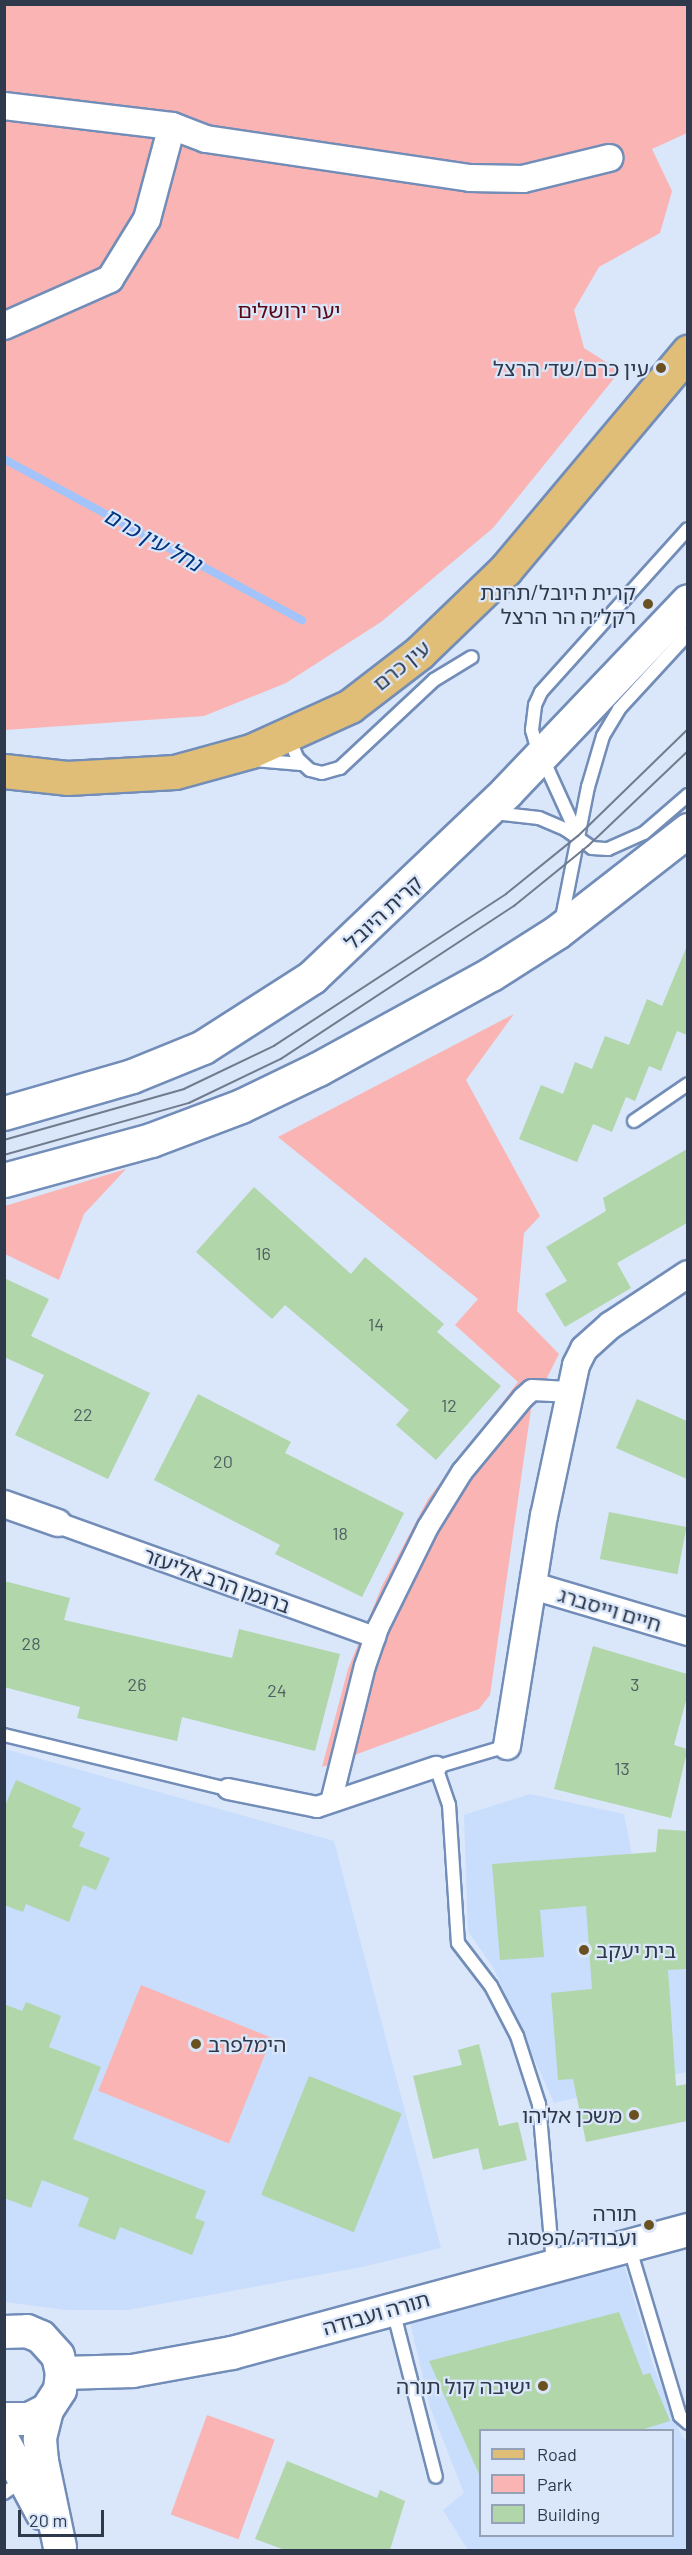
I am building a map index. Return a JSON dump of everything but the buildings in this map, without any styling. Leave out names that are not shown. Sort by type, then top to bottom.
[{"type":"main road","name":"עין כרם","points":[[4,771],[67,778],[175,772],[212,763],[294,750],[429,644],[505,570],[687,352]]},
{"type":"main road","name":"קרית היובל","points":[[4,1113],[132,1076],[234,1030],[312,977],[483,815],[687,601]]},
{"type":"main road","points":[[4,1180],[151,1140],[241,1106],[411,1021],[557,932],[687,830]]},
{"type":"street","points":[[4,106],[172,126],[206,139],[470,178],[524,179],[609,158]]},
{"type":"street","points":[[5,323],[110,279],[147,219],[172,126]]},
{"type":"street","points":[[507,1746],[568,1392],[584,1349],[611,1325],[687,1274]]},
{"type":"street","points":[[331,1802],[375,1637],[428,1527],[462,1472],[532,1390],[568,1392]]},
{"type":"street","points":[[4,1504],[58,1523]]},
{"type":"street","name":"ברגמן הרב אליעזר","points":[[58,1523],[375,1637]]},
{"type":"street","name":"חיים וייסברג","points":[[533,1586],[687,1632]]},
{"type":"street","points":[[228,1789],[317,1807],[436,1767]]},
{"type":"street","name":"תורה ועבודה","points":[[62,2373],[133,2371],[232,2353],[553,2263],[687,2230]]},
{"type":"street","points":[[4,2332],[27,2331],[41,2337],[58,2356],[62,2373],[60,2390],[46,2410],[40,2439],[42,2462],[61,2549]]},
{"type":"street","points":[[4,2419],[29,2419],[46,2410]]},
{"type":"street","points":[[4,2442],[14,2486],[61,2549]]},
{"type":"lane","points":[[578,836],[541,756],[532,730],[541,692],[687,529]]},
{"type":"lane","points":[[557,932],[568,897],[578,836],[596,755],[610,721],[687,634]]},
{"type":"lane","points":[[294,750],[322,773],[344,765],[434,680],[472,657]]},
{"type":"lane","points":[[483,815],[509,813],[539,818],[578,836],[592,848],[622,844],[653,826],[687,795]]},
{"type":"lane","points":[[634,1121],[687,1084]]},
{"type":"lane","points":[[4,1735],[228,1789]]},
{"type":"lane","points":[[507,1746],[436,1767],[449,1805],[458,1943],[491,1986],[517,2036],[539,2104],[553,2263]]},
{"type":"lane","points":[[628,2245],[680,2416],[687,2423]]},
{"type":"lane","points":[[393,2308],[436,2477]]},
{"type":"shaded area","name":"הימלפרב","points":[[5,1749],[334,1841],[441,2248],[362,2267],[128,2310],[66,2310],[5,2302]]},
{"type":"shaded area","name":"בית יעקב","points":[[530,1794],[624,1814],[640,1895],[687,1893],[687,2072],[554,2103],[494,1969],[468,1931],[464,1815]]},
{"type":"shaded area","name":"ישיבה קול תורה","points":[[623,2261],[653,2365],[682,2437],[687,2441],[687,2550],[468,2550],[443,2510],[464,2493],[430,2407],[409,2318]]},
{"type":"green space","name":"יער ירושלים","points":[[5,5],[687,5],[687,133],[652,149],[672,191],[660,233],[599,267],[574,310],[584,348],[620,371],[493,528],[381,622],[286,683],[204,716],[5,730]]},
{"type":"green space","points":[[514,1014],[466,1080],[540,1216],[524,1233],[517,1311],[559,1354],[531,1409],[490,1695],[479,1709],[322,1767],[348,1669],[382,1586],[428,1499],[518,1382],[455,1325],[478,1299],[278,1137]]},
{"type":"green space","points":[[126,1169],[84,1214],[59,1280],[5,1254],[5,1206]]},
{"type":"green space","points":[[141,1985],[272,2038],[229,2144],[98,2091]]},
{"type":"green space","points":[[207,2415],[275,2440],[238,2539],[171,2515]]},
{"type":"waterway","name":"נחל עין כרם","points":[[4,459],[302,620]]},
{"type":"tram line","points":[[4,1140],[184,1089],[274,1046],[506,894],[578,836],[688,729]]},
{"type":"tram line","points":[[4,1155],[189,1103],[281,1059],[514,906],[588,846],[688,751]]},
{"type":"place","name":"עין כרם/שד׳ הרצל","points":[[661,368]]},
{"type":"place","name":"קרית היובל/תחנת רקל״ה הר הרצל","points":[[648,604]]},
{"type":"place","name":"בית יעקב","points":[[584,1950]]},
{"type":"place","name":"הימלפרב","points":[[196,2044]]},
{"type":"place","name":"משכן אליהו","points":[[634,2115]]},
{"type":"place","name":"תורה ועבודה/הפסגה","points":[[649,2225]]},
{"type":"place","name":"ישיבה קול תורה","points":[[543,2386]]}]
